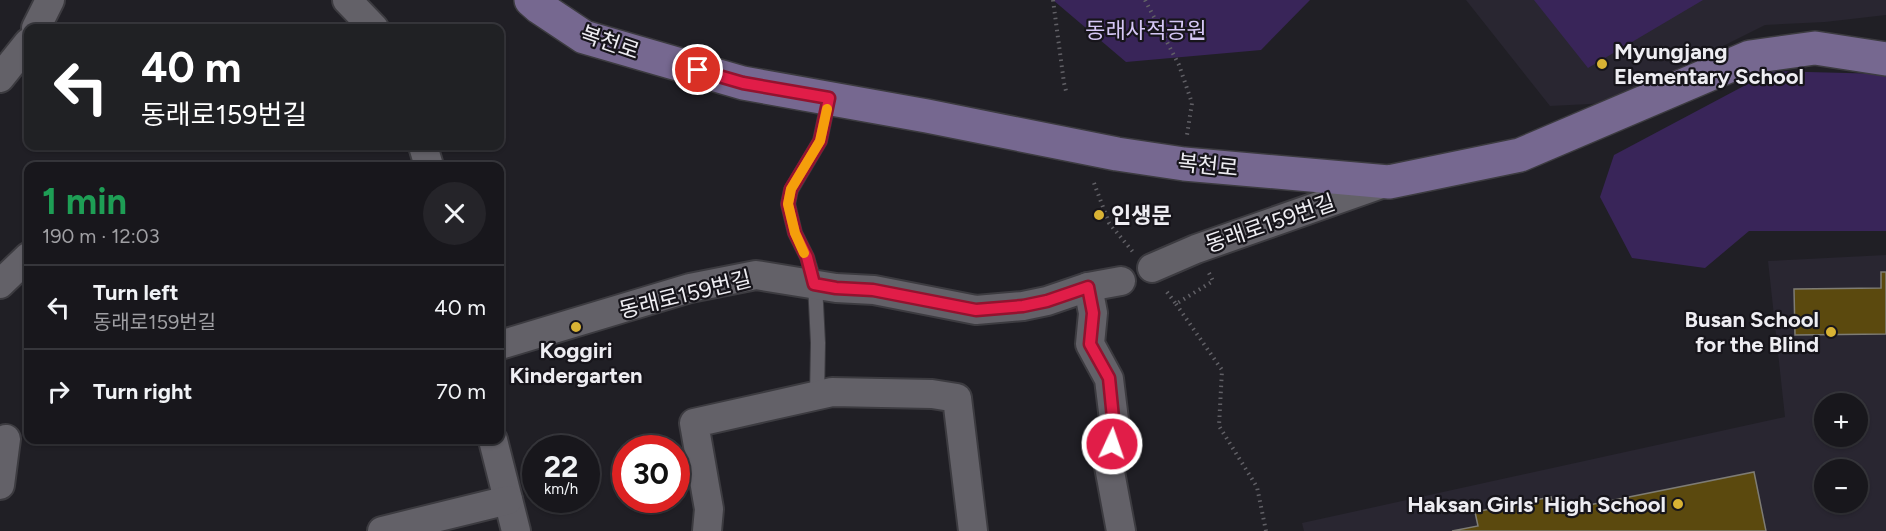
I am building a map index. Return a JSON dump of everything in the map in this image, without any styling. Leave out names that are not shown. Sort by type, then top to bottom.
[{"type":"street","points":[[38,24],[50,0]]},
{"type":"street","points":[[347,0],[370,24]]},
{"type":"street","name":"복천로","points":[[531,0],[584,37],[743,83],[1117,154],[1184,164],[1389,182],[1520,155],[1750,57],[1815,48],[1886,59]]},
{"type":"street","points":[[0,78],[24,48]]},
{"type":"street","name":"동래로159번길","points":[[1152,268],[1196,249],[1389,182]]},
{"type":"street","points":[[0,284],[24,261]]},
{"type":"street","name":"동래로159번길","points":[[504,344],[690,288],[756,275],[836,288],[873,290],[976,310],[1023,306],[1047,301],[1088,287],[1122,281]]},
{"type":"street","points":[[1088,287],[1093,313],[1090,344],[1109,378],[1114,428],[1108,460],[1121,531]]},
{"type":"street","points":[[706,531],[709,509],[694,423],[832,392],[932,394],[957,398],[973,531]]},
{"type":"street","points":[[0,485],[6,439]]},
{"type":"street","points":[[494,444],[516,531]]},
{"type":"street","points":[[382,531],[508,500]]},
{"type":"lane","points":[[817,396],[818,343],[814,284],[807,257],[795,233],[788,204],[791,189],[820,141],[829,98]]},
{"type":"path","points":[[1053,0],[1066,91]]},
{"type":"path","points":[[1144,0],[1179,65],[1192,103],[1184,164]]},
{"type":"path","points":[[1176,304],[1222,370],[1219,426],[1257,487],[1266,531]]},
{"type":"shaded area","name":"Myungjang Elementary School","points":[[1466,0],[1886,0],[1886,15],[1825,22],[1765,25],[1609,103],[1550,106]]},
{"type":"shaded area","points":[[1886,255],[1886,531],[1304,531],[1302,523],[1785,417],[1768,261]]},
{"type":"green space","name":"동래사적공원","points":[[1053,0],[1310,0],[1261,50],[1126,62]]},
{"type":"green space","points":[[1534,0],[1703,0],[1588,68]]},
{"type":"green space","points":[[1772,71],[1886,74],[1886,231],[1749,231],[1705,268],[1632,258],[1600,197],[1614,155]]},
{"type":"building","points":[[1881,272],[1886,272],[1886,334],[1795,335],[1794,289],[1881,288]]},
{"type":"building","name":"Haksan Girls' High School","points":[[1754,472],[1766,531],[1452,531],[1478,526],[1475,512],[1551,497],[1554,512]]},
{"type":"slow traffic","points":[[804,253],[795,233],[788,204],[791,189],[820,141],[827,109]]},
{"type":"place","name":"Myungjang Elementary School","points":[[1602,64]]},
{"type":"place","name":"인생문","points":[[1099,215]]},
{"type":"place","name":"Koggiri Kindergarten","points":[[576,327]]},
{"type":"place","name":"Busan School for the Blind","points":[[1831,332]]},
{"type":"place","name":"Haksan Girls' High School","points":[[1678,504]]},
{"type":"route","points":[[698,70],[743,83],[829,98],[820,141],[791,189],[788,204],[795,233],[807,257],[814,284],[873,290],[976,310],[1023,306],[1047,301],[1088,287],[1093,313],[1090,344],[1109,378],[1114,428],[1112,444]]}]
